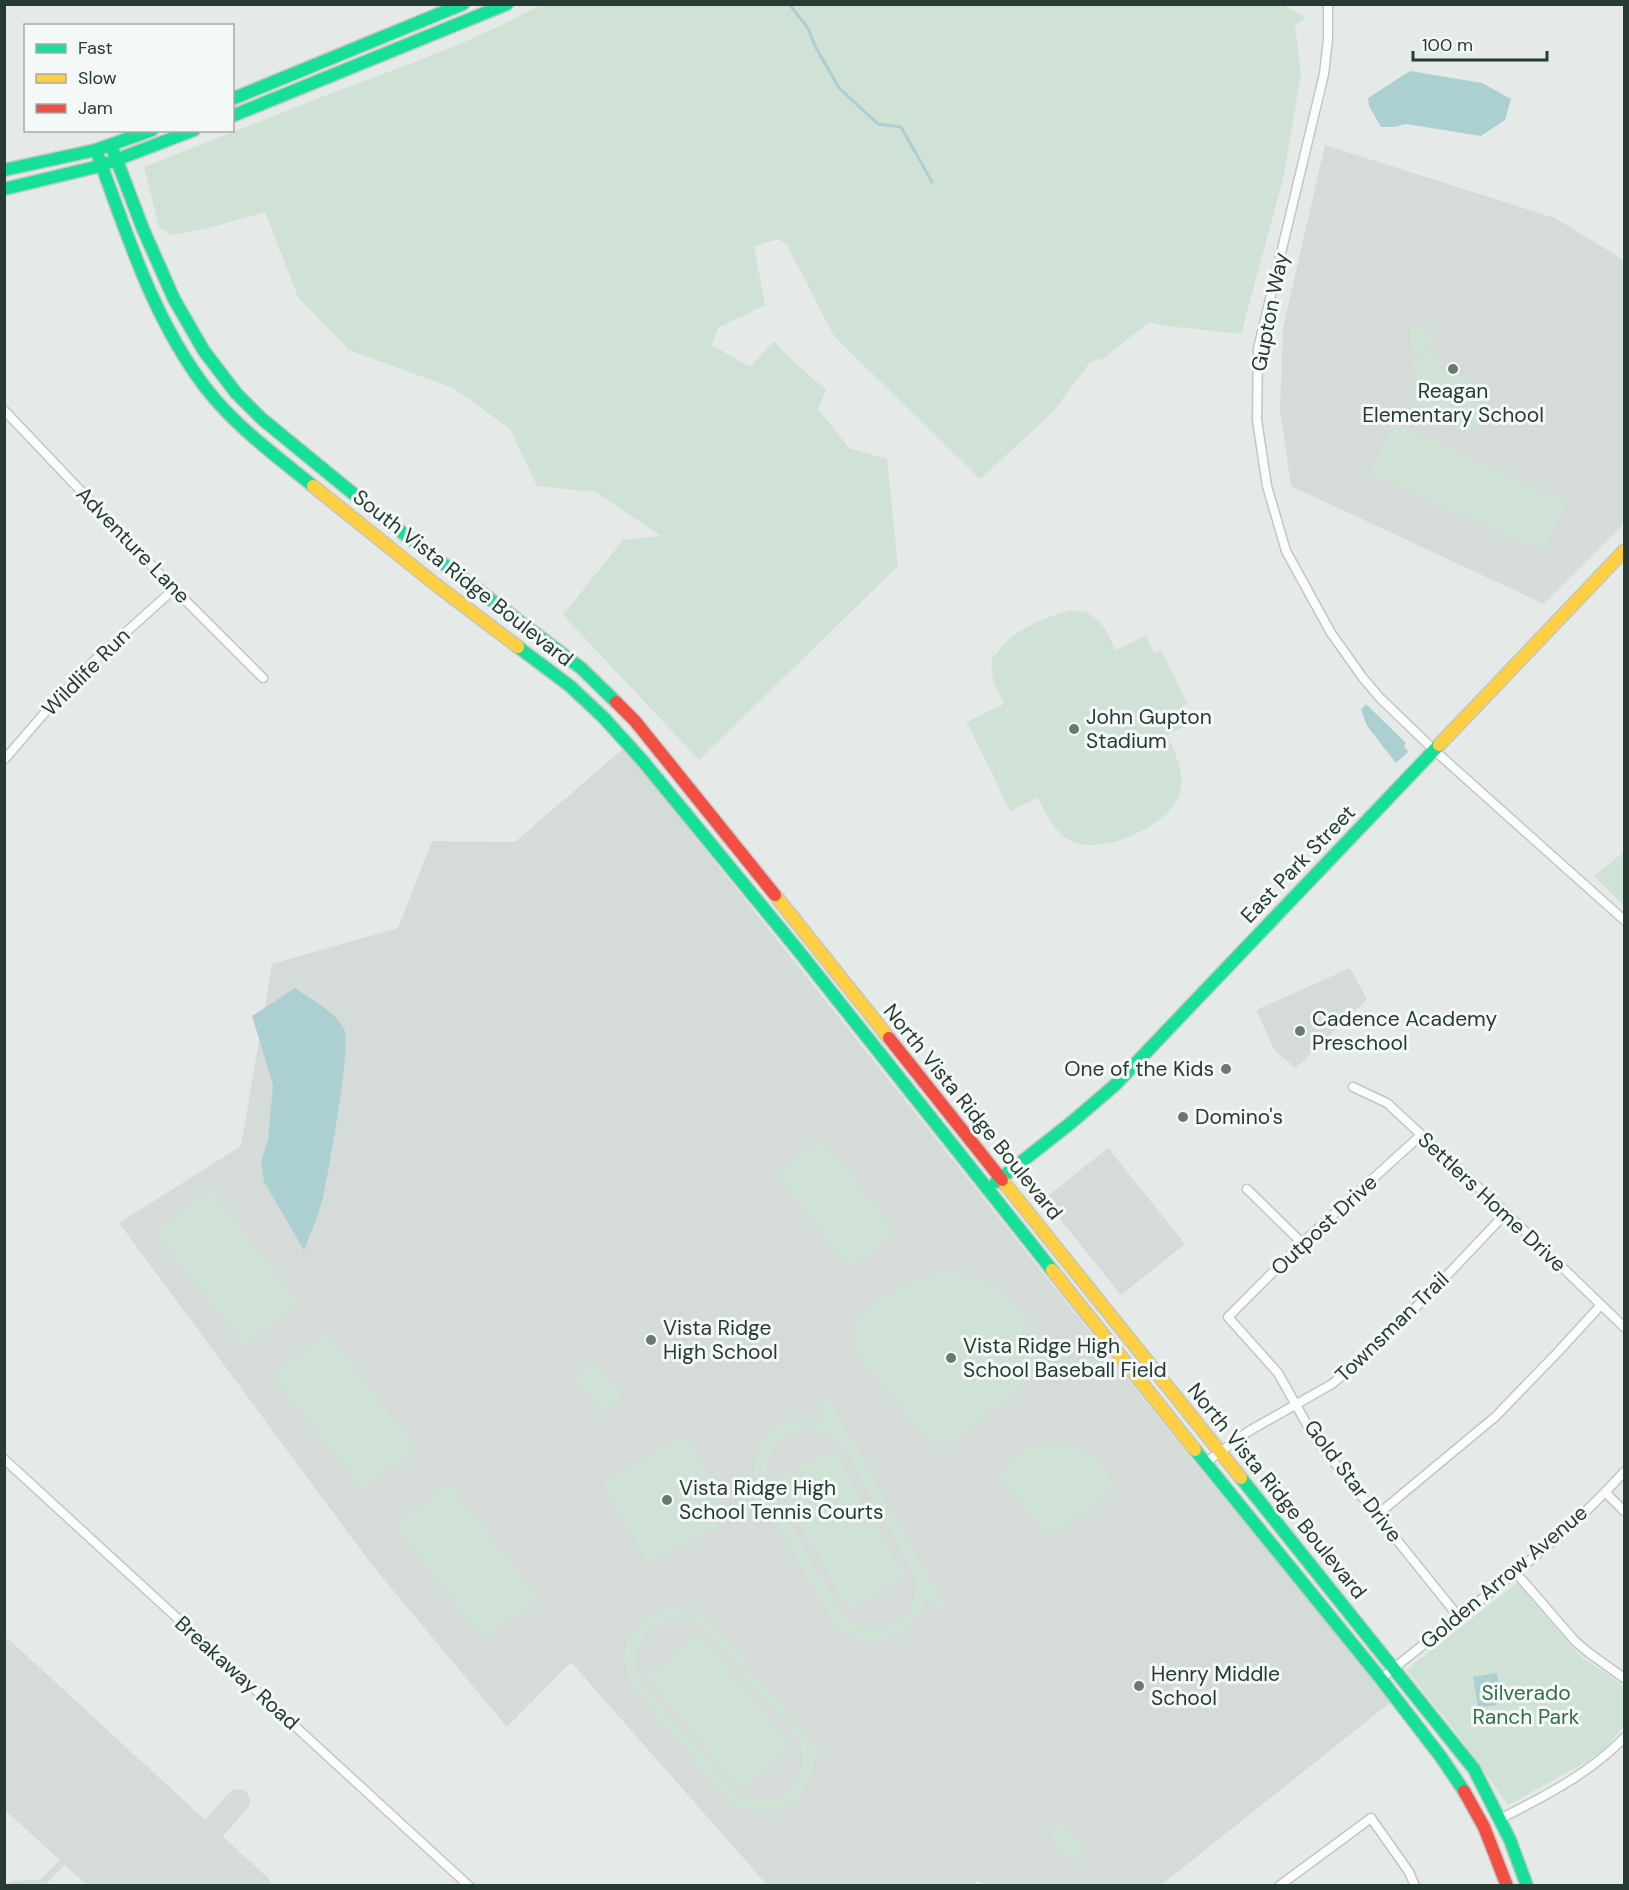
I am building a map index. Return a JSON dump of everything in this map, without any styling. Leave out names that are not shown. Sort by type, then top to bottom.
[{"type":"street","points":[[234,115],[507,4]]},
{"type":"street","name":"Gupton Way","points":[[1328,4],[1328,39],[1324,74],[1258,349],[1257,420],[1267,486],[1276,522],[1286,551],[1331,633],[1380,698],[1434,750],[1624,920]]},
{"type":"street","points":[[234,98],[457,7],[458,25]]},
{"type":"street","points":[[4,170],[96,150],[147,132]]},
{"type":"street","points":[[4,189],[100,166],[189,132]]},
{"type":"street","name":"South Vista Ridge Boulevard","points":[[111,145],[174,299],[204,351],[236,393],[309,458],[437,560],[581,668],[615,701],[656,747],[856,996]]},
{"type":"street","name":"South Vista Ridge Boulevard","points":[[96,150],[100,166],[146,285],[170,332],[205,386],[231,416],[262,445],[435,584],[570,686],[604,717],[662,784],[850,1016]]},
{"type":"street","name":"Adventure Lane","points":[[4,410],[174,589],[263,678]]},
{"type":"street","name":"East Park Street","points":[[987,1189],[1115,1085],[1624,551]]},
{"type":"street","name":"Wildlife Run","points":[[4,760],[94,661],[174,589]]},
{"type":"street","name":"North Vista Ridge Boulevard","points":[[856,996],[1474,1769],[1502,1818],[1527,1886]]},
{"type":"street","name":"North Vista Ridge Boulevard","points":[[850,1016],[1441,1757],[1464,1790],[1484,1827],[1507,1886]]},
{"type":"street","name":"Settlers Home Drive","points":[[1353,1087],[1387,1103],[1624,1327]]},
{"type":"street","name":"Outpost Drive","points":[[1228,1317],[1302,1243],[1421,1135]]},
{"type":"street","points":[[1247,1189],[1302,1243]]},
{"type":"street","name":"Townsman Trail","points":[[1205,1463],[1249,1431],[1332,1384],[1392,1331],[1506,1213]]},
{"type":"street","points":[[1377,1515],[1495,1417],[1600,1305]]},
{"type":"street","name":"Gold Star Drive","points":[[1228,1317],[1278,1373],[1314,1437],[1458,1616]]},
{"type":"street","name":"Breakaway Road","points":[[4,1459],[469,1886]]},
{"type":"street","name":"Golden Arrow Avenue","points":[[1381,1679],[1458,1616],[1516,1573],[1606,1493],[1624,1472]]},
{"type":"street","points":[[1606,1493],[1624,1511]]},
{"type":"street","points":[[1516,1573],[1575,1641],[1624,1678]]},
{"type":"street","points":[[1502,1818],[1579,1776],[1610,1753],[1624,1738]]},
{"type":"street","points":[[1279,1886],[1371,1818],[1409,1872],[1416,1886]]},
{"type":"shaded area","name":"Reagan Elementary School","points":[[1325,145],[1555,218],[1624,260],[1624,524],[1544,604],[1291,486],[1280,411],[1283,328]]},
{"type":"shaded area","name":"Vista Ridge High School","points":[[624,748],[1190,1457],[1392,1701],[1161,1885],[986,1886],[978,1881],[971,1886],[767,1885],[571,1662],[507,1727],[372,1565],[119,1223],[241,1146],[272,964],[398,928],[432,841],[515,842]]},
{"type":"shaded area","name":"Cadence Academy Preschool","points":[[1350,968],[1367,999],[1296,1068],[1275,1051],[1256,1010]]},
{"type":"shaded area","points":[[1108,1148],[1185,1244],[1121,1295],[1044,1199]]},
{"type":"shaded area","points":[[4,1646],[259,1885],[87,1885],[65,1865],[45,1885],[7,1885],[11,1881],[40,1880],[60,1860],[5,1808]]},
{"type":"green space","points":[[1281,4],[1306,18],[1295,26],[1301,74],[1284,175],[1241,334],[1149,322],[1103,359],[1091,361],[1052,413],[980,479],[834,336],[787,245],[779,239],[754,246],[765,305],[718,328],[712,345],[750,367],[774,341],[826,390],[818,409],[849,448],[887,459],[898,566],[699,760],[563,615],[623,540],[661,536],[596,492],[537,486],[510,429],[453,388],[349,350],[298,297],[265,212],[209,228],[172,235],[159,227],[144,167],[435,54],[540,5]]},
{"type":"green space","points":[[1409,326],[1430,330],[1434,348],[1412,356]]},
{"type":"green space","points":[[1434,350],[1443,370],[1459,365],[1461,366],[1458,373],[1475,382],[1467,399],[1487,409],[1474,436],[1442,421],[1440,424],[1426,424],[1418,418],[1412,358]]},
{"type":"green space","points":[[1393,421],[1566,502],[1543,552],[1369,474]]},
{"type":"green space","name":"John Gupton Stadium","points":[[1071,610],[1081,612],[1082,610],[1095,618],[1103,626],[1116,650],[1146,636],[1154,653],[1161,650],[1187,703],[1181,707],[1190,724],[1167,735],[1181,778],[1180,793],[1174,805],[1164,817],[1150,827],[1117,841],[1100,844],[1084,845],[1065,837],[1051,822],[1038,798],[1010,811],[967,722],[1004,704],[992,674],[994,654],[996,655],[1002,646],[1029,626]]},
{"type":"green space","points":[[1624,852],[1624,906],[1594,876]]},
{"type":"green space","points":[[822,1138],[897,1233],[850,1270],[775,1174]]},
{"type":"green space","points":[[210,1189],[300,1303],[245,1346],[155,1232]]},
{"type":"green space","name":"Vista Ridge High School Baseball Field","points":[[954,1273],[987,1282],[1015,1305],[1041,1343],[1045,1366],[954,1443],[927,1440],[853,1350],[853,1335],[855,1327],[868,1310],[899,1286],[921,1276]]},
{"type":"green space","points":[[327,1333],[417,1447],[363,1490],[272,1376]]},
{"type":"green space","points":[[595,1362],[622,1396],[602,1412],[575,1378]]},
{"type":"green space","points":[[830,1399],[945,1605],[935,1610],[927,1596],[921,1611],[911,1624],[900,1633],[886,1639],[872,1641],[858,1638],[844,1631],[831,1620],[759,1493],[755,1476],[755,1460],[768,1434],[794,1419],[810,1417],[827,1420],[819,1405]],"holes":[[[809,1429],[829,1434],[841,1445],[913,1572],[915,1588],[913,1602],[896,1622],[883,1627],[870,1628],[856,1624],[843,1615],[770,1487],[767,1467],[773,1449],[785,1436]]]},
{"type":"green space","name":"Vista Ridge High School Tennis Courts","points":[[686,1434],[733,1518],[648,1565],[601,1482]]},
{"type":"green space","points":[[1052,1442],[1074,1446],[1090,1454],[1103,1468],[1114,1487],[1058,1534],[1044,1532],[997,1473],[1026,1449]]},
{"type":"green space","points":[[833,1448],[906,1577],[848,1610],[776,1481]]},
{"type":"green space","points":[[449,1483],[539,1597],[484,1640],[394,1526]]},
{"type":"green space","name":"Silverado Ranch Park","points":[[1517,1583],[1580,1656],[1624,1686],[1624,1726],[1606,1748],[1579,1766],[1508,1805],[1455,1731],[1406,1670]]},
{"type":"green space","points":[[678,1608],[701,1614],[710,1621],[822,1753],[814,1763],[809,1782],[802,1793],[784,1807],[773,1811],[750,1812],[728,1803],[644,1702],[635,1688],[627,1672],[624,1654],[630,1636],[640,1622],[648,1616],[661,1610]],"holes":[[[672,1619],[690,1620],[705,1629],[797,1737],[802,1752],[802,1767],[798,1780],[778,1797],[765,1801],[736,1793],[643,1684],[636,1663],[640,1643],[645,1635],[661,1622]]]},
{"type":"green space","points":[[699,1633],[793,1746],[740,1790],[646,1677]]},
{"type":"green space","points":[[1064,1821],[1088,1851],[1072,1864],[1048,1834]]},
{"type":"water","points":[[1410,71],[1482,83],[1511,99],[1505,120],[1481,136],[1406,124],[1381,127],[1369,106],[1368,98]]},
{"type":"water","points":[[1366,704],[1406,743],[1404,746],[1408,752],[1396,763],[1367,726],[1361,710]]},
{"type":"water","points":[[295,988],[335,1017],[344,1029],[346,1040],[330,1164],[323,1198],[304,1250],[264,1182],[261,1162],[268,1140],[273,1085],[252,1016]]},
{"type":"water","points":[[1497,1673],[1499,1684],[1494,1686],[1497,1705],[1478,1708],[1473,1677]]},
{"type":"waterway","points":[[789,4],[808,28],[815,46],[839,88],[878,124],[901,127],[932,182]]},
{"type":"taxiway","points":[[4,1651],[259,1886]]},
{"type":"taxiway","points":[[4,1793],[106,1886]]},
{"type":"taxiway","points":[[206,1837],[238,1801]]},
{"type":"runway","points":[[4,1721],[180,1886]]},
{"type":"traffic: fast","points":[[234,98],[463,4]]},
{"type":"traffic: fast","points":[[234,115],[507,4]]},
{"type":"traffic: fast","points":[[4,170],[96,150],[146,132]]},
{"type":"traffic: fast","points":[[4,189],[100,166],[189,132]]},
{"type":"traffic: fast","points":[[111,145],[143,229],[174,299],[204,351],[236,393],[262,419],[383,518],[581,668],[616,702]]},
{"type":"traffic: fast","points":[[96,150],[142,273],[155,303],[186,360],[229,415],[313,486]]},
{"type":"traffic: fast","points":[[518,647],[570,686],[604,718],[642,760],[797,949],[1052,1270]]},
{"type":"traffic: fast","points":[[996,1182],[1115,1085],[1439,745]]},
{"type":"traffic: fast","points":[[1195,1450],[1381,1679],[1464,1791]]},
{"type":"traffic: fast","points":[[1241,1478],[1474,1769],[1510,1840],[1527,1886]]},
{"type":"traffic: slow","points":[[313,486],[518,647]]},
{"type":"traffic: slow","points":[[1439,745],[1624,551]]},
{"type":"traffic: slow","points":[[775,895],[889,1038]]},
{"type":"traffic: slow","points":[[1002,1180],[1241,1478]]},
{"type":"traffic: slow","points":[[1052,1270],[1195,1450]]},
{"type":"traffic: jam","points":[[616,702],[635,721],[775,895]]},
{"type":"traffic: jam","points":[[889,1038],[1002,1180]]},
{"type":"traffic: jam","points":[[1464,1791],[1484,1827],[1507,1886]]},
{"type":"place","name":"Reagan Elementary School","points":[[1453,369]]},
{"type":"place","name":"John Gupton Stadium","points":[[1074,729]]},
{"type":"place","name":"Cadence Academy Preschool","points":[[1300,1031]]},
{"type":"place","name":"One of the Kids","points":[[1226,1069]]},
{"type":"place","name":"Domino's","points":[[1183,1117]]},
{"type":"place","name":"Vista Ridge High School","points":[[651,1340]]},
{"type":"place","name":"Vista Ridge High School Baseball Field","points":[[951,1358]]},
{"type":"place","name":"Vista Ridge High School Tennis Courts","points":[[667,1500]]},
{"type":"place","name":"Henry Middle School","points":[[1139,1686]]}]
